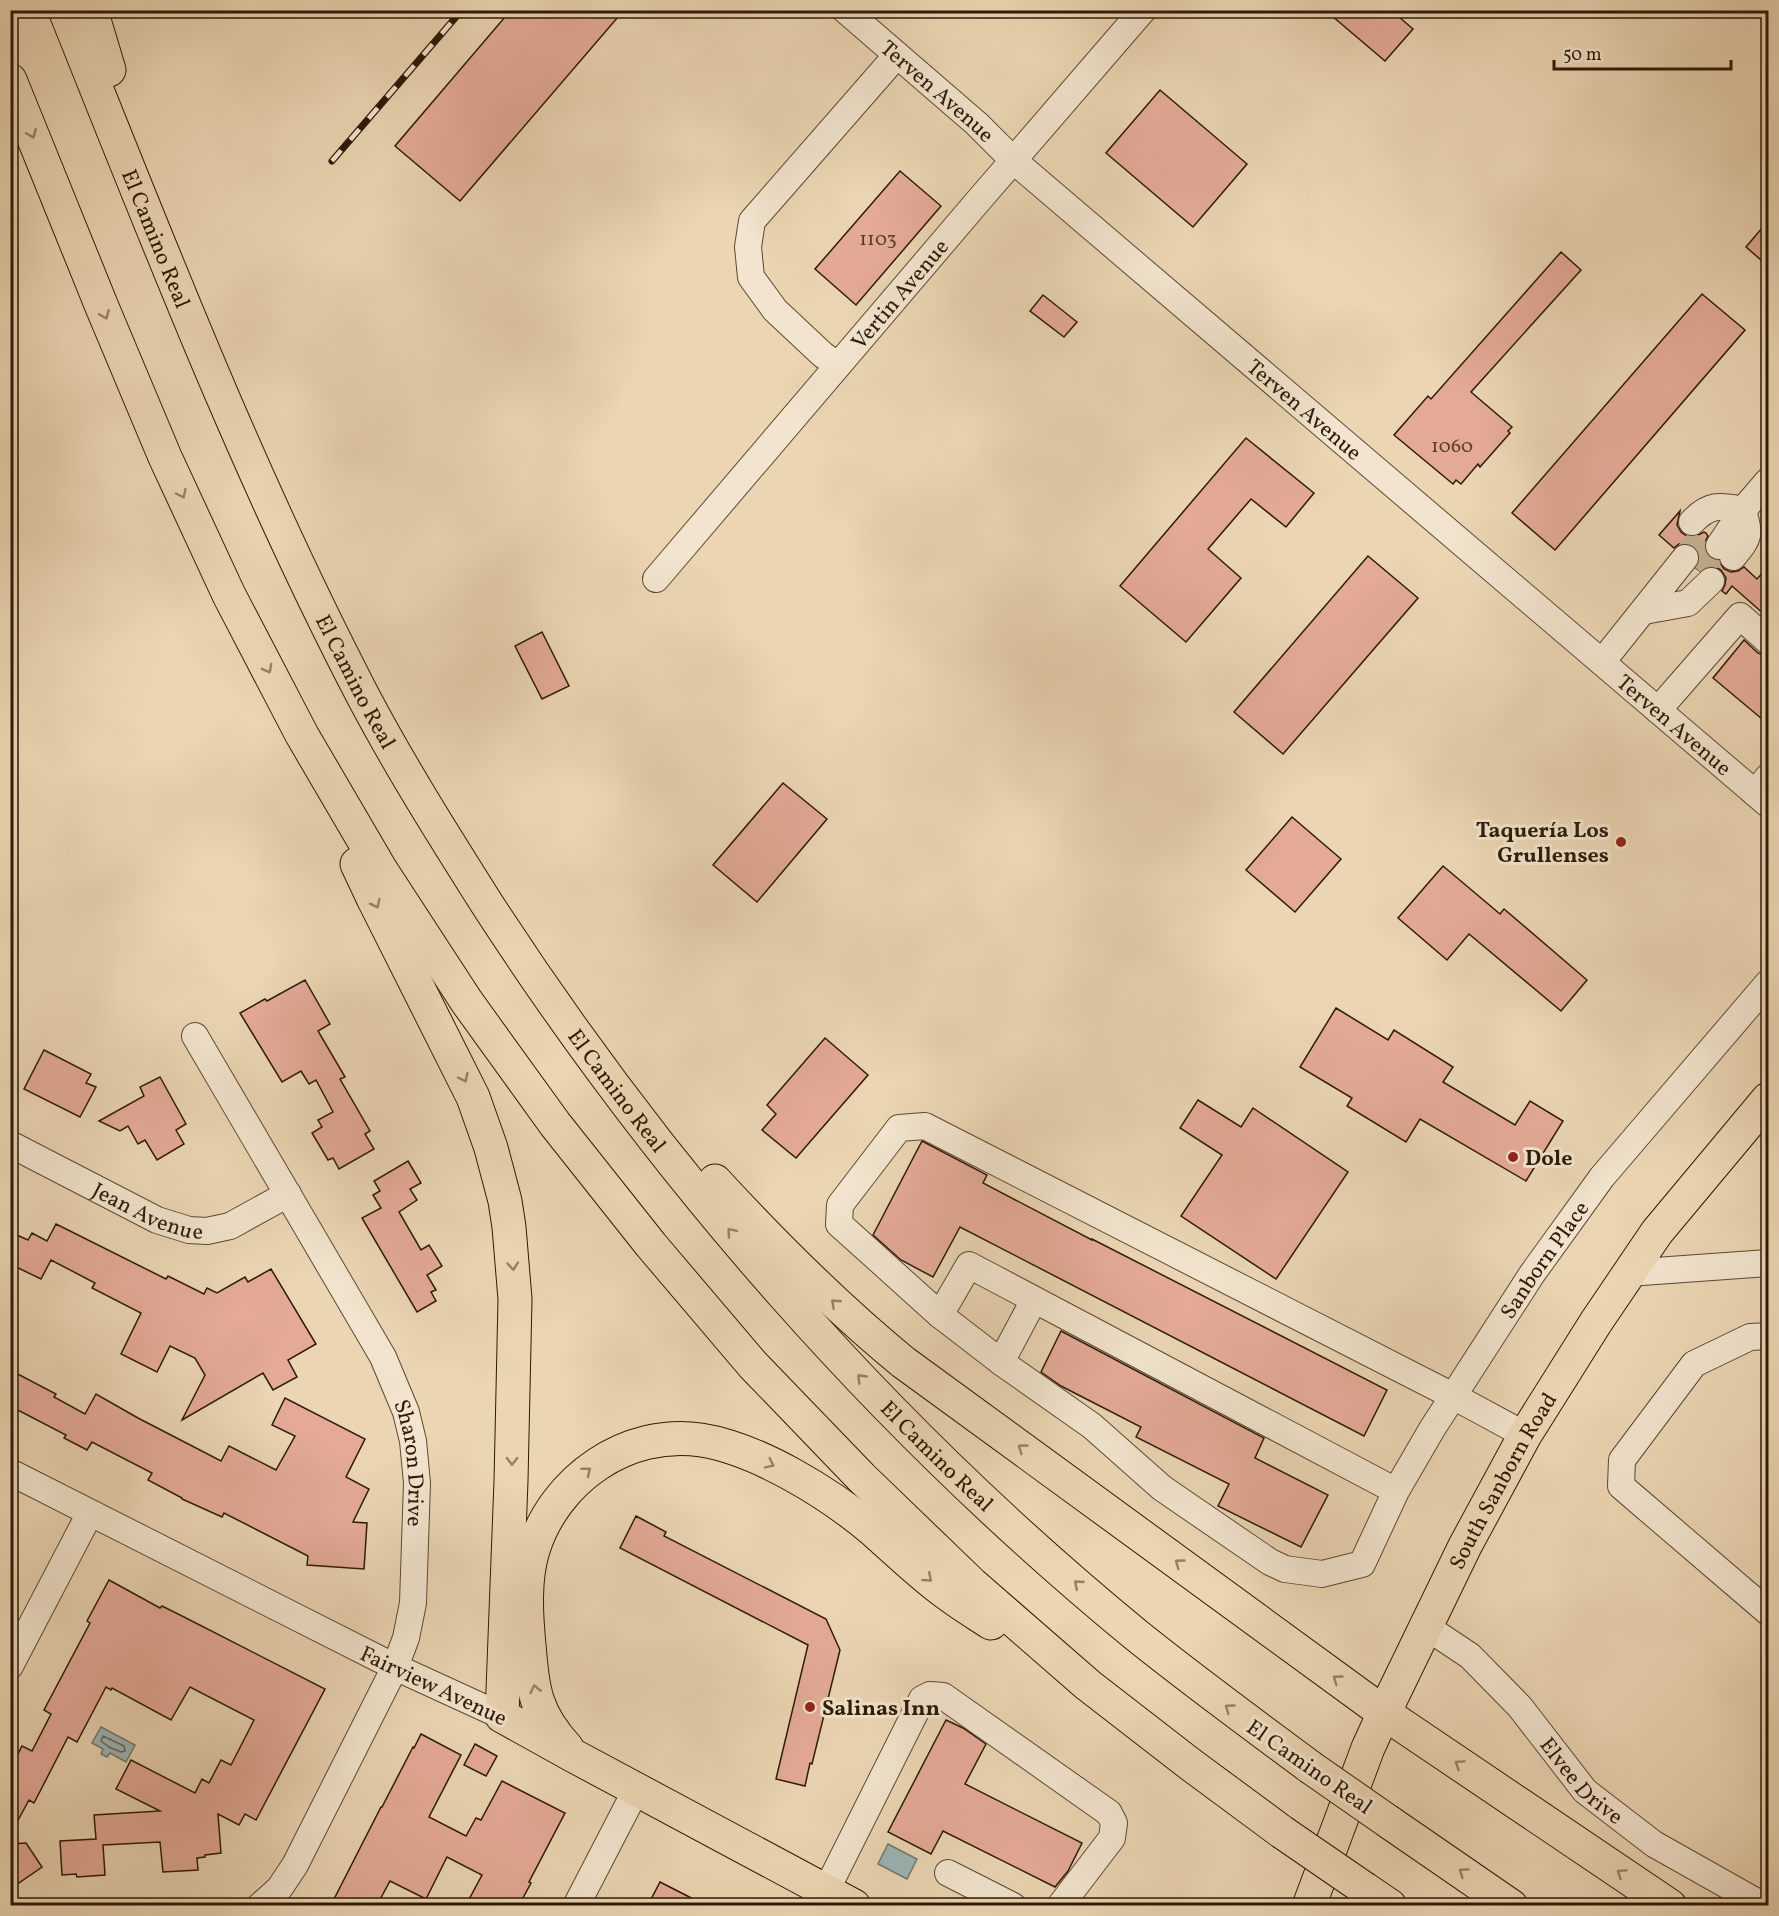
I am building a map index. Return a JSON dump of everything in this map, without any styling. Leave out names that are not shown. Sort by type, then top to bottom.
[{"type":"highway","name":"El Camino Real","points":[[65,10],[235,426],[296,562],[365,700],[442,834],[525,962],[611,1083],[705,1202],[805,1319],[911,1431],[1020,1534],[1132,1632],[1221,1702],[1310,1767],[1511,1905]]},
{"type":"highway","points":[[91,10],[173,278]]},
{"type":"highway","points":[[10,80],[165,457],[229,595],[302,735],[381,870],[467,1002],[555,1124],[651,1245],[753,1365],[861,1477],[972,1584],[1088,1685],[1190,1764],[1282,1832],[1378,1897]]},
{"type":"highway","points":[[302,735],[373,898],[473,1097],[491,1148],[505,1201],[512,1251],[515,1299],[502,1716]]},
{"type":"highway","points":[[525,962],[716,1182],[808,1278],[856,1324],[903,1362],[1384,1713],[1670,1905]]},
{"type":"highway","name":"South Sanborn Road","points":[[1308,1904],[1368,1748],[1384,1713],[1465,1546],[1525,1435],[1566,1368],[1656,1232],[1768,1099]]},
{"type":"highway","points":[[574,1756],[547,1724],[539,1708],[531,1673],[527,1610],[529,1568],[533,1551],[538,1536],[559,1500],[587,1471],[604,1459],[620,1452],[658,1440],[690,1439],[718,1444],[737,1449],[786,1472],[825,1495],[871,1528],[948,1595],[1088,1685]]},
{"type":"highway","name":"Fairview Avenue","points":[[502,1716],[840,1898]]},
{"type":"street","name":"Terven Avenue","points":[[845,10],[977,124],[1014,161],[1658,710],[1764,791]]},
{"type":"street","name":"Vertin Avenue","points":[[656,579],[1143,10]]},
{"type":"street","points":[[838,365],[823,355],[775,310],[751,276],[748,247],[752,221],[897,55]]},
{"type":"street","points":[[1743,510],[1749,531],[1747,540],[1712,540],[1721,516],[1743,510],[1768,481]]},
{"type":"street","points":[[1602,662],[1644,611],[1692,564],[1688,603],[1644,611]]},
{"type":"street","points":[[1658,710],[1740,616],[1768,641]]},
{"type":"street","name":"Sanborn Place","points":[[1001,1362],[1092,1426],[1162,1488],[1270,1562],[1285,1569],[1322,1574],[1362,1564],[1396,1491],[1453,1396],[1532,1274],[1602,1177],[1768,983]]},
{"type":"street","name":"Sharon Drive","points":[[195,1036],[383,1357],[401,1398],[410,1426],[416,1462],[415,1588],[411,1617],[395,1668],[295,1865],[279,1889],[260,1905]]},
{"type":"street","points":[[1035,1300],[1001,1362],[940,1315],[839,1224],[840,1204],[899,1128],[925,1126],[1525,1435]]},
{"type":"street","name":"Jean Avenue","points":[[10,1144],[157,1220],[189,1230],[207,1231],[230,1226],[288,1194]]},
{"type":"street","points":[[1628,1273],[1768,1263]]},
{"type":"street","points":[[940,1315],[969,1265],[1396,1491]]},
{"type":"street","points":[[1768,1336],[1750,1337],[1694,1364],[1622,1460],[1621,1486],[1768,1612]]},
{"type":"street","name":"Fairview Avenue","points":[[10,1472],[395,1668],[502,1716]]},
{"type":"street","points":[[10,1666],[90,1513]]},
{"type":"street","name":"Elvee Drive","points":[[1425,1626],[1470,1656],[1520,1707],[1585,1791],[1654,1844],[1764,1905]]},
{"type":"street","points":[[840,1898],[922,1699],[930,1695],[943,1696],[1109,1813],[1114,1823],[1112,1838],[1060,1905]]},
{"type":"street","points":[[576,1905],[636,1790]]},
{"type":"street","points":[[948,1873],[1013,1905]]},
{"type":"water","points":[[101,1727],[135,1745],[126,1762],[110,1753],[107,1757],[101,1754],[103,1749],[92,1743]]},
{"type":"water","points":[[888,1844],[917,1859],[907,1879],[878,1864]]},
{"type":"building","points":[[511,10],[624,10],[460,201],[395,146]]},
{"type":"building","points":[[1325,10],[1391,10],[1413,29],[1385,61]]},
{"type":"building","points":[[1160,90],[1247,164],[1193,227],[1106,153]]},
{"type":"building","points":[[900,171],[941,206],[856,305],[815,269]]},
{"type":"building","points":[[1768,221],[1768,266],[1746,247]]},
{"type":"building","points":[[1561,252],[1581,270],[1471,392],[1512,427],[1508,431],[1510,433],[1480,467],[1478,464],[1461,484],[1456,480],[1453,484],[1394,435],[1428,396],[1431,399]]},
{"type":"building","points":[[1702,294],[1745,330],[1555,550],[1512,513]]},
{"type":"building","points":[[1043,295],[1077,322],[1064,337],[1030,311]]},
{"type":"building","points":[[1246,438],[1314,493],[1286,527],[1251,499],[1208,549],[1241,578],[1186,642],[1120,586]]},
{"type":"building","points":[[1680,511],[1677,525],[1681,532],[1688,537],[1706,533],[1708,536],[1704,544],[1706,553],[1711,559],[1719,561],[1724,569],[1731,572],[1744,567],[1757,579],[1768,567],[1768,621],[1763,617],[1765,615],[1732,586],[1726,594],[1722,591],[1726,578],[1721,570],[1707,567],[1700,571],[1696,568],[1700,560],[1699,552],[1694,546],[1687,543],[1679,544],[1674,548],[1659,535]]},
{"type":"building","points":[[1368,556],[1418,598],[1283,754],[1234,712]]},
{"type":"building","points":[[542,632],[569,686],[542,699],[515,646]]},
{"type":"building","points":[[1744,640],[1758,653],[1768,656],[1768,724],[1713,678]]},
{"type":"building","points":[[783,783],[827,819],[757,902],[713,865]]},
{"type":"building","points":[[1292,817],[1341,859],[1295,912],[1246,870]]},
{"type":"building","points":[[1443,866],[1500,914],[1504,909],[1587,980],[1561,1011],[1469,934],[1447,960],[1398,918]]},
{"type":"building","points":[[305,980],[330,1024],[318,1031],[345,1077],[340,1079],[370,1131],[365,1134],[374,1149],[339,1169],[333,1158],[328,1160],[312,1133],[322,1127],[318,1120],[333,1112],[316,1080],[309,1084],[301,1071],[282,1082],[240,1013]]},
{"type":"building","points":[[1336,1008],[1388,1040],[1394,1030],[1453,1067],[1443,1082],[1515,1125],[1530,1101],[1563,1121],[1526,1181],[1420,1119],[1406,1142],[1347,1106],[1352,1098],[1300,1067]]},
{"type":"building","points":[[825,1038],[868,1075],[796,1158],[762,1130],[776,1114],[767,1105]]},
{"type":"building","points":[[44,1050],[91,1074],[86,1083],[96,1087],[80,1117],[24,1089]]},
{"type":"building","points":[[160,1077],[186,1124],[176,1130],[184,1144],[157,1160],[145,1140],[138,1144],[128,1126],[120,1131],[99,1121],[144,1096],[140,1087]]},
{"type":"building","points":[[1198,1100],[1241,1127],[1253,1108],[1348,1172],[1276,1279],[1181,1216],[1222,1155],[1180,1128]]},
{"type":"building","points":[[922,1141],[987,1175],[983,1183],[1387,1390],[1364,1436],[960,1227],[933,1277],[901,1260],[873,1235]]},
{"type":"building","points":[[408,1161],[421,1183],[410,1189],[417,1200],[399,1212],[421,1250],[429,1245],[442,1266],[427,1275],[436,1290],[431,1292],[436,1301],[417,1312],[362,1218],[381,1208],[373,1195],[380,1191],[374,1181]]},
{"type":"building","points":[[56,1224],[166,1279],[168,1276],[204,1294],[207,1288],[217,1293],[245,1277],[248,1282],[271,1269],[316,1344],[288,1360],[297,1377],[273,1390],[263,1373],[182,1420],[205,1375],[195,1358],[170,1346],[157,1372],[121,1354],[141,1313],[92,1288],[95,1283],[51,1260],[41,1279],[10,1264],[10,1232],[28,1240],[32,1233],[47,1241]]},
{"type":"building","points":[[1061,1331],[1264,1438],[1255,1458],[1328,1495],[1301,1547],[1218,1506],[1229,1484],[1136,1437],[1141,1427],[1061,1386],[1041,1372]]},
{"type":"building","points":[[10,1370],[56,1394],[54,1397],[85,1414],[96,1394],[221,1461],[229,1446],[276,1470],[295,1436],[272,1425],[285,1398],[365,1439],[346,1477],[369,1489],[353,1522],[367,1523],[364,1569],[307,1565],[308,1556],[224,1513],[222,1517],[182,1499],[148,1480],[152,1473],[92,1442],[87,1450],[64,1438],[66,1435],[10,1406]]},
{"type":"building","name":"Salinas Inn","points":[[636,1516],[666,1532],[664,1536],[826,1619],[840,1650],[805,1786],[776,1779],[808,1645],[620,1548]]},
{"type":"building","points":[[109,1580],[160,1608],[162,1606],[325,1689],[256,1820],[245,1814],[239,1825],[218,1814],[221,1853],[197,1858],[198,1870],[163,1872],[160,1842],[103,1845],[105,1875],[77,1877],[76,1874],[62,1875],[60,1841],[96,1839],[94,1815],[160,1811],[116,1789],[131,1760],[195,1793],[202,1779],[209,1783],[221,1760],[231,1765],[254,1720],[190,1687],[171,1720],[112,1688],[111,1690],[106,1687],[77,1742],[68,1737],[34,1803],[29,1800],[10,1835],[10,1777],[17,1764],[14,1762],[22,1746],[32,1751],[51,1714],[44,1710],[90,1623],[87,1621]]},
{"type":"building","points":[[946,1720],[963,1728],[986,1744],[965,1784],[1082,1843],[1068,1871],[1055,1887],[943,1831],[931,1854],[888,1832]]},
{"type":"building","points":[[421,1734],[461,1755],[429,1817],[466,1836],[476,1818],[481,1820],[502,1781],[565,1813],[519,1905],[466,1905],[482,1875],[447,1857],[426,1899],[390,1881],[377,1905],[331,1905]]},
{"type":"building","points":[[475,1744],[497,1756],[486,1776],[464,1765]]},
{"type":"building","points":[[26,1843],[42,1867],[10,1889],[10,1844]]},
{"type":"building","points":[[660,1882],[705,1905],[648,1905]]},
{"type":"tunnel","points":[[1685,558],[1705,533]]},
{"type":"tunnel","points":[[1698,570],[1719,546]]},
{"type":"railway","points":[[332,161],[462,10]]},
{"type":"place","name":"Taquería Los Grullenses","points":[[1621,842]]},
{"type":"place","name":"Dole","points":[[1513,1157]]},
{"type":"place","name":"Salinas Inn","points":[[810,1707]]}]
